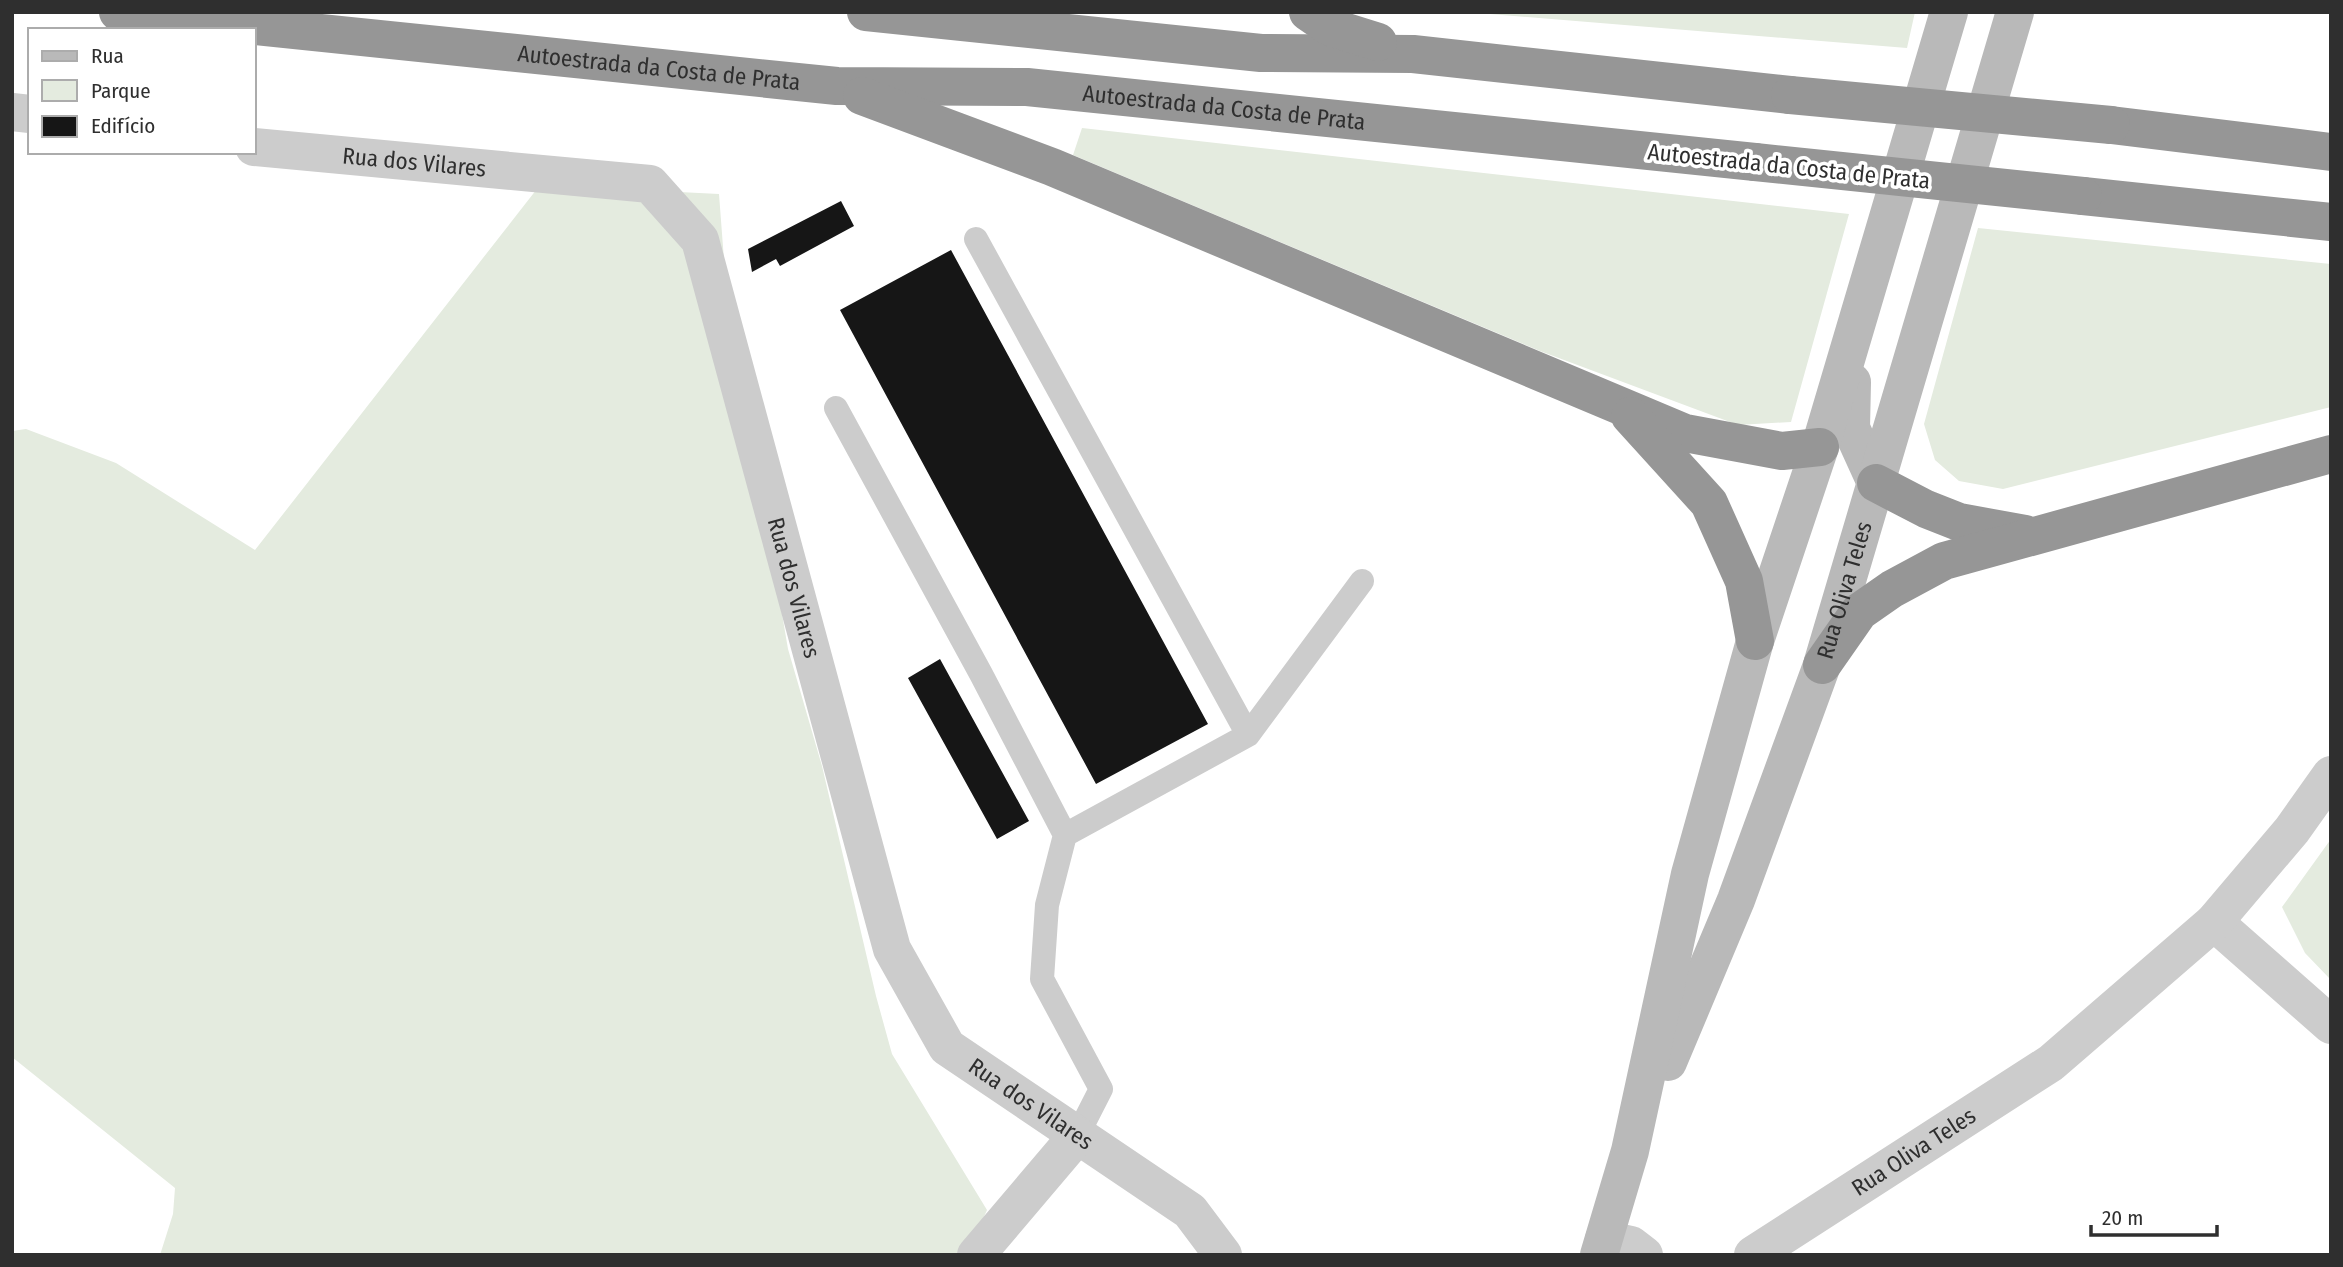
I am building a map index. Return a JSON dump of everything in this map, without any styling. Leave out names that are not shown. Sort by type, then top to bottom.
[{"type":"highway","name":"Autoestrada da Costa de Prata","points":[[118,12],[837,86],[1027,87],[2331,222]]},
{"type":"highway","points":[[866,12],[1261,52],[1413,54],[1790,95],[2111,125],[2331,152]]},
{"type":"highway","points":[[1308,12],[1330,27],[1413,54]]},
{"type":"highway","points":[[837,86],[1052,167],[1685,433],[1782,451],[1835,438]]},
{"type":"highway","points":[[1619,404],[1709,503],[1744,581],[1755,641]]},
{"type":"highway","points":[[1822,665],[1859,612],[1892,589],[1944,561],[2331,454]]},
{"type":"highway","points":[[1876,483],[1926,509],[1959,522],[2035,536]]},
{"type":"main road","name":"Rua Oliva Teles","points":[[1602,1247],[1630,1152],[1690,874],[1755,641],[1835,438],[1852,342],[1950,12]]},
{"type":"main road","name":"Rua Oliva Teles","points":[[1630,1152],[1735,900],[1822,665],[2015,12]]},
{"type":"main road","points":[[1876,483],[1835,438],[1915,354]]},
{"type":"street","name":"Rua dos Vilares","points":[[256,147],[650,184],[701,240],[892,950],[947,1047],[1189,1211],[1223,1255]]},
{"type":"street","name":"Rua Oliva Teles","points":[[1754,1255],[2051,1063],[2214,922],[2292,830],[2331,775]]},
{"type":"street","points":[[2214,922],[2331,1025]]},
{"type":"street","points":[[976,1255],[1077,1136]]},
{"type":"street","name":"Rua Oliva Teles","points":[[1602,1247],[1632,1245],[1644,1255]]},
{"type":"lane","points":[[976,239],[1248,735]]},
{"type":"lane","points":[[836,408],[1065,835],[1047,905],[1042,979],[1101,1089],[1077,1136]]},
{"type":"lane","points":[[1065,835],[1248,735],[1362,581]]},
{"type":"green space","points":[[1466,12],[1915,12],[1907,48]]},
{"type":"green space","points":[[1082,128],[1849,214],[1791,422],[1738,425],[1540,351],[1073,155]]},
{"type":"green space","points":[[540,185],[719,194],[726,286],[788,649],[822,766],[892,1054],[987,1210],[967,1255],[160,1255],[173,1214],[175,1188],[12,1057],[12,431],[26,429],[116,463],[255,550]]},
{"type":"green space","points":[[1978,228],[2331,264],[2331,407],[2003,489],[1959,481],[1935,460],[1924,424]]},
{"type":"green space","points":[[2331,839],[2331,980],[2305,953],[2282,907]]},
{"type":"building","points":[[841,201],[854,226],[780,266],[776,259],[752,272],[748,249]]},
{"type":"building","points":[[951,250],[1208,724],[1096,784],[840,310]]},
{"type":"building","points":[[940,659],[1029,821],[997,839],[908,678]]}]
